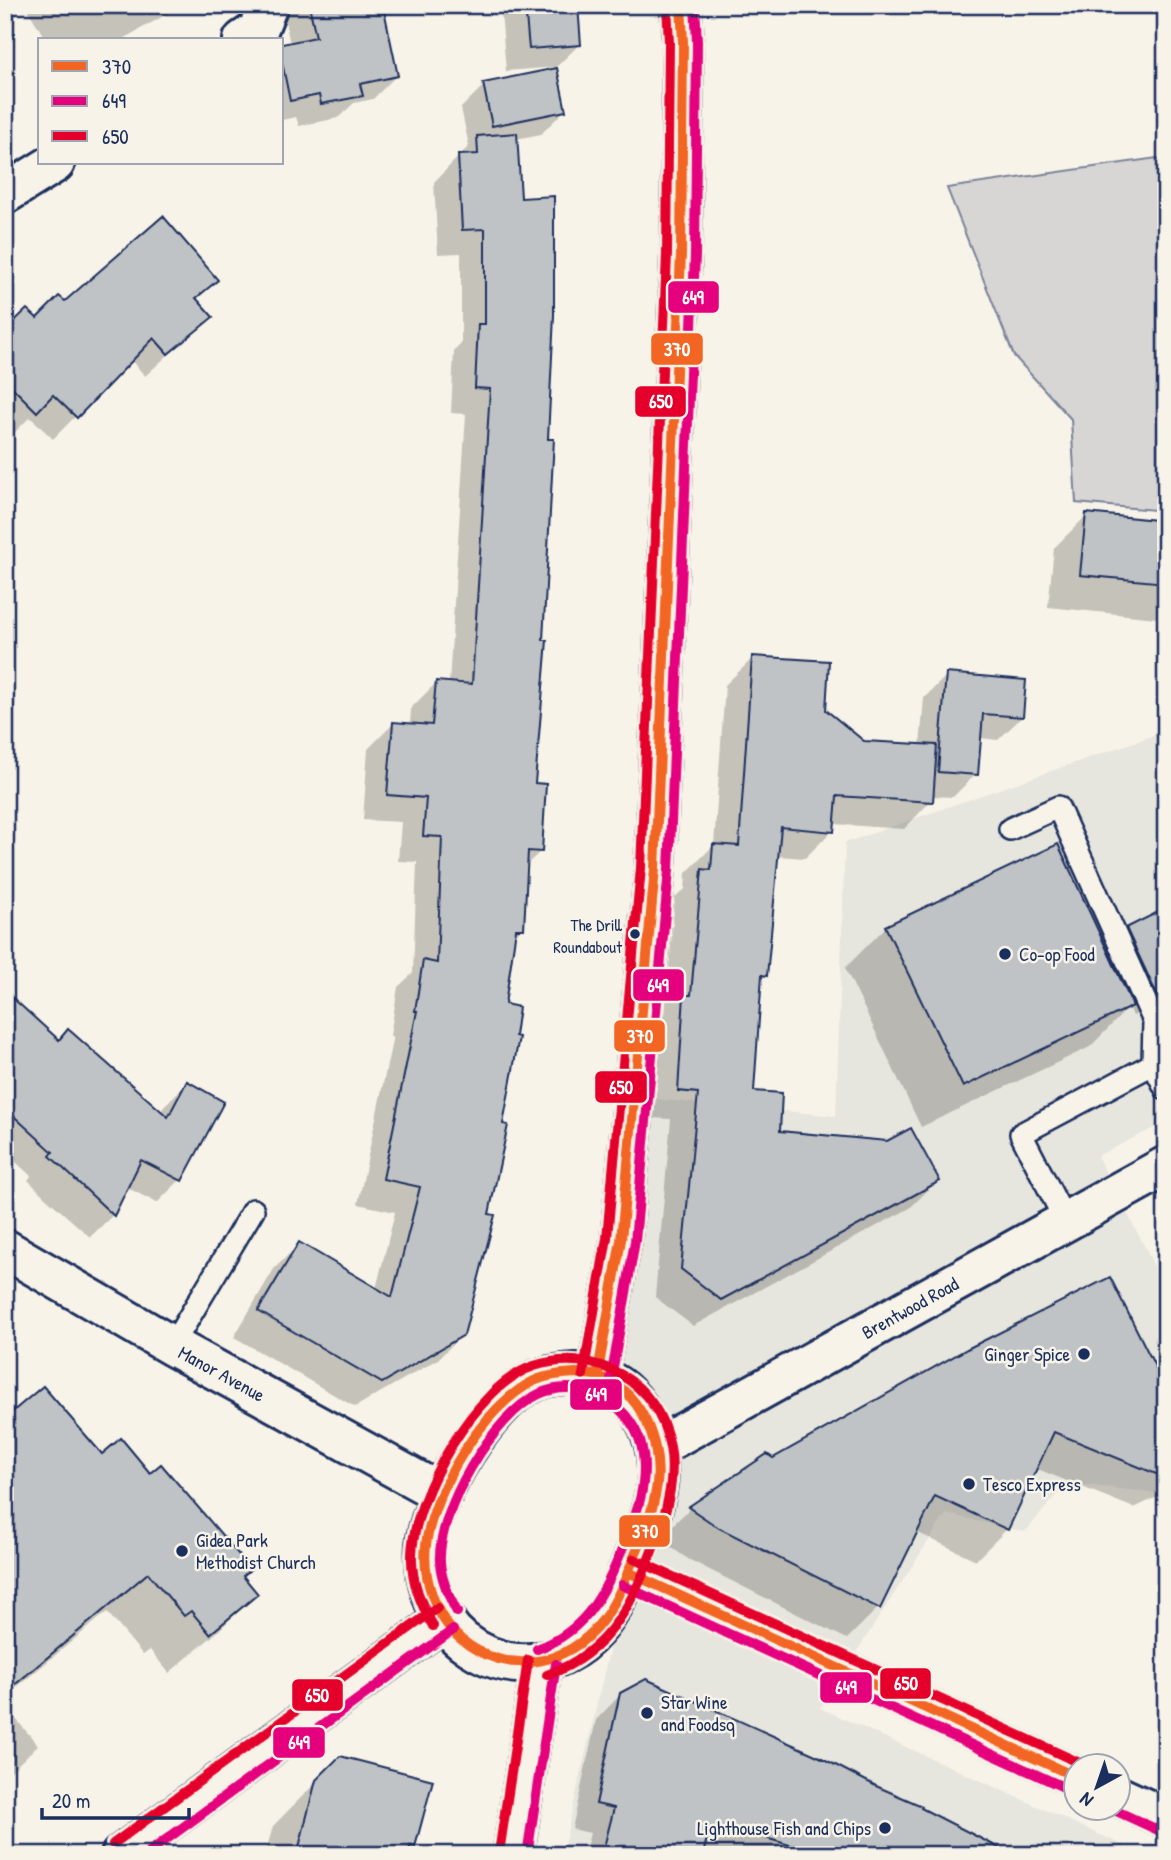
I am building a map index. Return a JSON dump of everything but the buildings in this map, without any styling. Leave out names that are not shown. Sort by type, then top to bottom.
[{"type":"street","points":[[246,38],[258,30],[268,5]]},
{"type":"street","points":[[597,1377],[621,1240],[655,869],[681,254],[681,5]]},
{"type":"street","points":[[5,194],[53,164]]},
{"type":"street","name":"Brentwood Road","points":[[656,1448],[1166,1166]]},
{"type":"street","name":"Manor Avenue","points":[[5,1249],[172,1346],[442,1494]]},
{"type":"street","points":[[576,1373],[597,1377],[613,1385],[640,1410],[656,1448],[658,1474],[653,1505],[628,1572],[596,1629],[559,1657],[519,1665],[497,1660],[477,1652],[458,1637],[432,1596],[426,1545],[442,1494],[484,1424],[514,1393],[533,1381],[552,1375],[576,1373]]},
{"type":"street","points":[[628,1572],[1062,1771]]},
{"type":"street","points":[[121,1855],[445,1619]]},
{"type":"street","points":[[513,1855],[542,1662]]},
{"type":"street","points":[[1132,1802],[1166,1818]]},
{"type":"lane","points":[[1010,829],[1058,807],[1154,1021],[1153,1064],[1166,1089]]},
{"type":"lane","points":[[1066,1222],[1021,1135],[1153,1064]]},
{"type":"lane","points":[[172,1346],[253,1210]]},
{"type":"shaded area","points":[[1157,158],[1166,165],[1166,511],[1076,503],[1071,419],[1014,356],[947,188]]},
{"type":"shaded area","points":[[1166,731],[1166,1122],[1097,1156],[1147,1251],[1166,1294],[1166,1486],[1155,1493],[1067,1483],[1025,1532],[946,1514],[820,1708],[1062,1817],[1062,1822],[1072,1822],[1125,1846],[1121,1855],[562,1855],[656,1449],[597,1377],[634,1097],[836,1116],[845,843]]},
{"type":"transit line","name":"370","points":[[597,1377],[621,1240],[655,869],[681,254],[681,5]]},
{"type":"transit line","name":"649","points":[[611,1379],[635,1241],[669,870],[695,255],[695,5]]},
{"type":"transit line","name":"650","points":[[583,1375],[607,1238],[641,868],[667,254],[667,6]]},
{"type":"transit line","name":"650","points":[[433,1626],[418,1592],[412,1555],[415,1531],[423,1504],[452,1445],[470,1418],[512,1377],[534,1366],[557,1361],[580,1361],[601,1366],[638,1387],[663,1424],[672,1459],[669,1494],[664,1518],[648,1562],[639,1584],[617,1622],[588,1653],[547,1675]]},
{"type":"transit line","name":"370","points":[[576,1373],[597,1376],[612,1382],[625,1392],[645,1419],[652,1435],[658,1468],[651,1511],[617,1597],[608,1613],[588,1636],[555,1657],[517,1662],[498,1659],[480,1652],[462,1640],[438,1609],[426,1571],[426,1545],[431,1523],[450,1475],[464,1451],[497,1409],[534,1381],[549,1376],[576,1373]]},
{"type":"transit line","name":"649","points":[[457,1612],[442,1575],[442,1541],[458,1492],[487,1443],[521,1405],[539,1394],[573,1388],[606,1399],[631,1422],[639,1437],[644,1465],[638,1507],[612,1573],[595,1604],[571,1630],[537,1649]]},
{"type":"transit line","name":"650","points":[[634,1559],[1062,1755]]},
{"type":"transit line","name":"370","points":[[628,1572],[1062,1771]]},
{"type":"transit line","name":"649","points":[[622,1585],[1062,1786]]},
{"type":"transit line","name":"650","points":[[113,1844],[437,1608]]},
{"type":"transit line","name":"649","points":[[145,1855],[453,1630]]},
{"type":"transit line","name":"650","points":[[499,1853],[528,1660]]},
{"type":"transit line","name":"649","points":[[527,1855],[556,1664]]},
{"type":"transit line","name":"649","points":[[1132,1818],[1160,1831]]},
{"type":"place","name":"The Drill Roundabout","points":[[635,934]]},
{"type":"place","name":"Co-op Food","points":[[1005,954]]},
{"type":"place","name":"Ginger Spice","points":[[1084,1354]]},
{"type":"place","name":"Tesco Express","points":[[969,1484]]},
{"type":"place","name":"Gidea Park Methodist Church","points":[[182,1551]]},
{"type":"place","name":"Star Wine and Foodsq","points":[[647,1713]]},
{"type":"place","name":"Lighthouse Fish and Chips","points":[[885,1828]]}]
